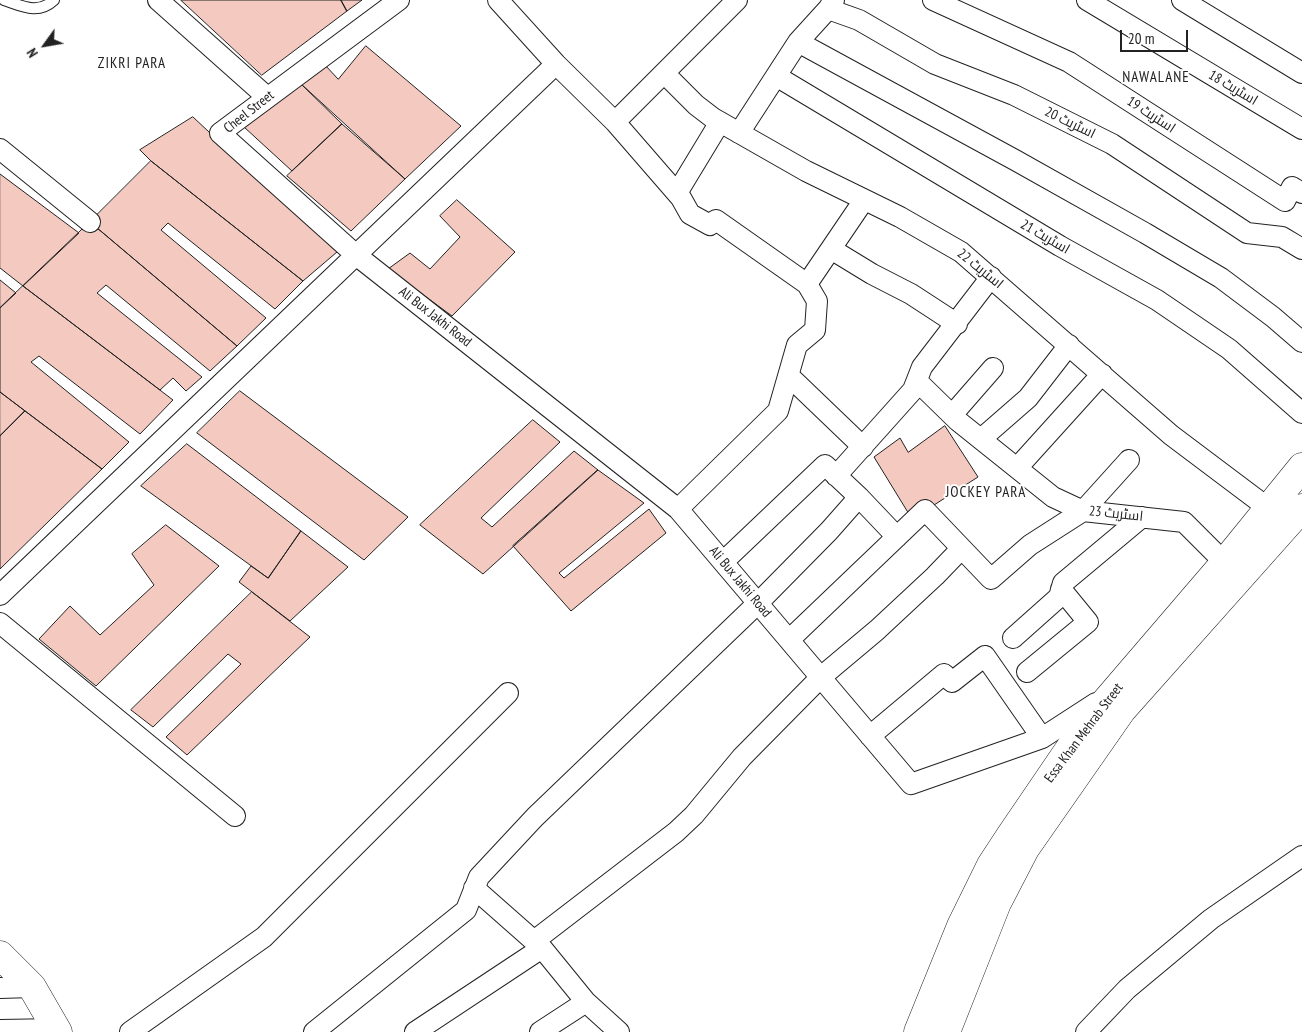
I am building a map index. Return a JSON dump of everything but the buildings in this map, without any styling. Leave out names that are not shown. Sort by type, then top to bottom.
[{"type":"main road","name":"Essa Khan Mehrab Street","points":[[946,1032],[997,903],[1025,850],[1119,699],[1224,562],[1302,466]]},
{"type":"main road","name":"Essa Khan Mehrab Street","points":[[918,1032],[961,926],[991,865],[1087,723],[1119,699],[1302,508]]},
{"type":"main road","points":[[0,954],[32,987],[58,1031]]},
{"type":"street","points":[[158,0],[267,97]]},
{"type":"street","name":"Cheel Street","points":[[356,255],[220,133],[399,0]]},
{"type":"street","points":[[498,0],[556,64],[615,122],[677,193],[690,214],[710,225],[716,220],[807,284],[817,301],[816,330],[797,345],[778,411],[678,509]]},
{"type":"street","points":[[615,122],[736,0]]},
{"type":"street","name":"اسٹریٹ 19","points":[[933,0],[1070,62],[1285,201],[1292,187],[1302,193]]},
{"type":"street","name":"اسٹریٹ 18","points":[[1087,0],[1302,129]]},
{"type":"street","points":[[1182,0],[1302,73]]},
{"type":"street","points":[[739,133],[798,42],[831,5]]},
{"type":"street","name":"اسٹریٹ 20","points":[[831,5],[935,64],[1014,95],[1112,144],[1247,232],[1282,237],[1302,250]]},
{"type":"street","points":[[798,42],[1154,238],[1221,278],[1273,317],[1302,342]]},
{"type":"street","points":[[0,594],[556,64]]},
{"type":"street","name":"اسٹریٹ 22","points":[[660,76],[720,122],[806,171],[961,252],[1171,434],[1268,508]]},
{"type":"street","name":"اسٹریٹ 21","points":[[776,76],[1052,242],[1157,300],[1230,349],[1302,413]]},
{"type":"street","points":[[677,193],[720,122]]},
{"type":"street","points":[[0,149],[90,222]]},
{"type":"street","points":[[807,284],[864,200]]},
{"type":"street","points":[[831,249],[872,274],[911,294],[956,324]]},
{"type":"street","name":"Ali Bux Jakhi Road","points":[[356,255],[678,509],[911,784],[1042,738],[1119,699]]},
{"type":"street","points":[[836,476],[913,390],[922,367],[991,277]]},
{"type":"street","points":[[981,439],[1028,398],[1069,345]]},
{"type":"street","points":[[952,415],[993,368]]},
{"type":"street","points":[[1017,468],[1102,374]]},
{"type":"street","points":[[788,376],[863,447]]},
{"type":"street","name":"اسٹریٹ 23","points":[[917,381],[952,415],[1053,497],[1083,511],[1184,522],[1224,562]]},
{"type":"street","points":[[789,640],[925,510],[991,579],[1030,545],[1083,511],[1129,460]]},
{"type":"street","points":[[723,562],[825,465],[897,537]]},
{"type":"street","points":[[314,1032],[466,910],[479,878],[535,817],[758,603],[829,531],[859,497]]},
{"type":"street","points":[[1013,638],[1059,597],[1063,583],[1142,517]]},
{"type":"street","points":[[415,1032],[538,945],[676,832],[694,815],[742,757],[821,678],[936,576],[962,549]]},
{"type":"street","points":[[1027,672],[1088,622],[1061,589]]},
{"type":"street","points":[[0,623],[235,816]]},
{"type":"street","points":[[870,736],[944,674],[952,682],[985,656],[1042,738]]},
{"type":"street","points":[[130,1032],[264,937],[508,693]]},
{"type":"street","points":[[1086,1032],[1127,989],[1210,919],[1302,856]]},
{"type":"street","points":[[474,888],[538,945],[586,1002],[619,1032]]},
{"type":"street","points":[[0,988],[32,987]]},
{"type":"street","points":[[540,1032],[586,1002]]},
{"type":"street","points":[[0,1030],[58,1031]]},
{"type":"lane","points":[[4,0],[32,9],[49,4],[54,0]]},
{"type":"district","name":"ZIKRI PARA","points":[[132,64]]},
{"type":"district","name":"NAWALANE","points":[[1156,78]]},
{"type":"district","name":"JOCKEY PARA","points":[[986,493]]}]
